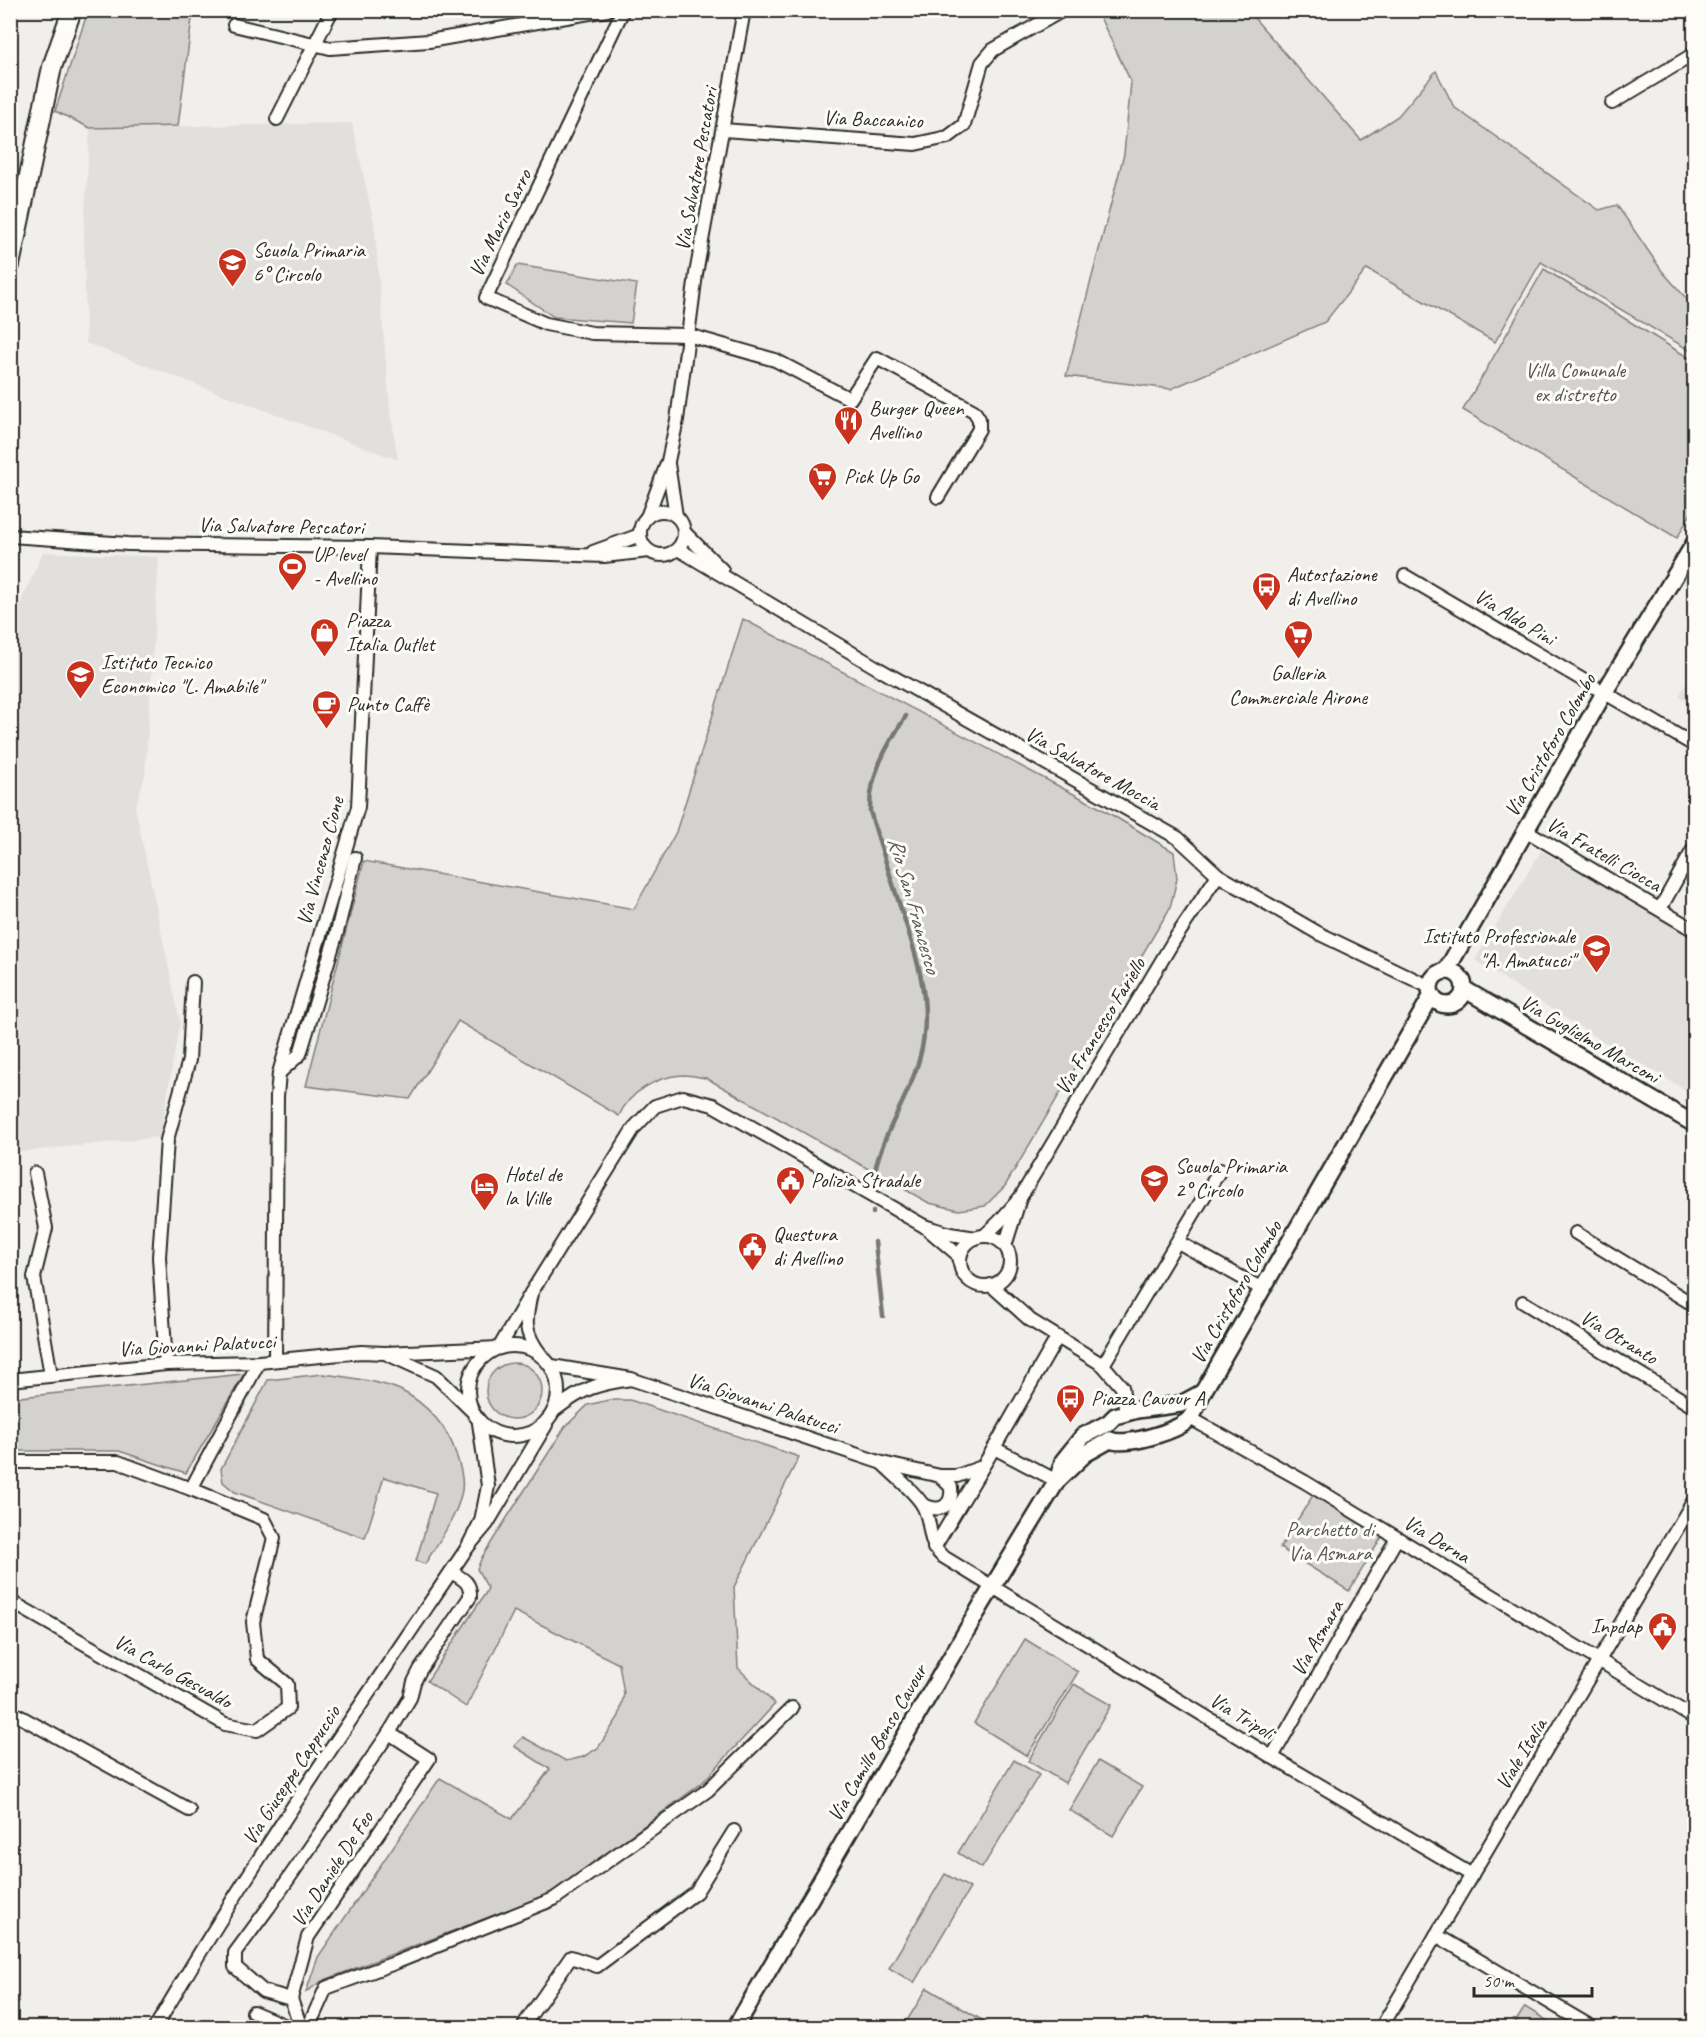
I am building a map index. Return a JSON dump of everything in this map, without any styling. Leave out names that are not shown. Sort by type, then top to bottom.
[{"type":"main road","points":[[10,265],[52,67],[72,10]]},
{"type":"street","points":[[277,119],[332,10]]},
{"type":"street","points":[[234,26],[330,48],[429,41],[607,10]]},
{"type":"street","name":"Via Mario Sarro","points":[[623,10],[486,298],[546,324],[592,333],[688,335]]},
{"type":"street","name":"Via Salvatore Pescatori","points":[[647,517],[668,461],[677,420],[696,274],[744,10]]},
{"type":"street","name":"Via Baccanico","points":[[723,130],[915,144],[948,137],[964,125],[982,63],[993,50],[1063,10]]},
{"type":"street","points":[[1612,103],[1695,54]]},
{"type":"street","points":[[688,335],[775,360],[850,399],[877,358],[974,411],[979,419],[979,429],[938,497]]},
{"type":"street","name":"Via Salvatore Pescatori","points":[[668,461],[676,516]]},
{"type":"street","points":[[659,511],[669,512],[676,516],[684,532],[678,549],[665,555],[656,555],[649,551],[644,546],[640,535],[641,525],[647,517],[659,511]]},
{"type":"street","name":"Via Salvatore Moccia","points":[[684,532],[735,584]]},
{"type":"street","name":"Via Salvatore Pescatori","points":[[587,554],[640,535]]},
{"type":"street","name":"Via Salvatore Pescatori","points":[[10,536],[128,544],[370,547],[604,556],[649,551]]},
{"type":"street","name":"Via Cristoforo Colombo","points":[[1446,971],[1604,693],[1695,544]]},
{"type":"street","name":"Via Vincenzo Cione","points":[[275,1360],[279,1073],[358,807],[370,547]]},
{"type":"street","name":"Via Salvatore Moccia","points":[[678,549],[928,698],[1178,838],[1218,875],[1318,933],[1431,991]]},
{"type":"street","name":"Via Aldo Pini","points":[[1405,576],[1695,745]]},
{"type":"street","name":"Via Fratelli Ciocca","points":[[1525,830],[1695,930]]},
{"type":"street","points":[[1660,909],[1695,848]]},
{"type":"street","name":"Via Vincenzo Cione","points":[[279,1073],[300,1054],[337,932],[355,858]]},
{"type":"street","name":"Via Francesco Fariello","points":[[1005,1246],[1020,1198],[1174,940],[1218,875]]},
{"type":"street","points":[[1446,971],[1459,976],[1464,990],[1459,1000],[1453,1004],[1440,1004],[1431,991],[1435,976],[1446,971]]},
{"type":"street","points":[[166,1364],[159,1257],[167,1140],[189,1060],[193,982]]},
{"type":"street","name":"Via Guglielmo Marconi","points":[[1464,990],[1695,1124]]},
{"type":"street","name":"Via Cristoforo Colombo","points":[[1190,1418],[1431,991]]},
{"type":"street","points":[[500,1348],[531,1293],[634,1128],[655,1106],[683,1097],[714,1105],[924,1226],[957,1254],[968,1279],[982,1286],[991,1285],[1005,1276],[1009,1269],[1009,1253],[1005,1246],[992,1237],[950,1234],[924,1226]]},
{"type":"street","points":[[1103,1365],[1220,1170]]},
{"type":"street","points":[[35,1173],[46,1228],[34,1276],[51,1375]]},
{"type":"street","name":"Via Francesco Fariello","points":[[980,1237],[1020,1198]]},
{"type":"street","points":[[1576,1233],[1695,1305]]},
{"type":"street","points":[[960,1264],[964,1248],[969,1242],[980,1237]]},
{"type":"street","points":[[1178,1242],[1262,1289]]},
{"type":"street","points":[[991,1285],[1030,1320],[1103,1365],[1122,1387],[1126,1413]]},
{"type":"street","points":[[531,1293],[527,1328],[530,1341],[552,1366],[559,1394],[556,1409],[548,1421],[536,1431],[521,1437],[506,1437],[491,1432],[479,1423],[471,1410],[467,1395],[469,1379],[475,1365],[486,1354],[500,1348],[514,1346],[528,1348],[542,1355]]},
{"type":"street","name":"Via Otranto","points":[[1523,1302],[1695,1407]]},
{"type":"street","points":[[993,1587],[942,1556],[934,1548],[1057,1338]]},
{"type":"street","name":"Via Giovanni Palatucci","points":[[10,1380],[166,1364],[259,1362],[361,1352],[500,1348]]},
{"type":"street","name":"Via Giovanni Palatucci","points":[[386,1353],[436,1376],[471,1410]]},
{"type":"street","points":[[191,1490],[259,1362]]},
{"type":"street","name":"Via Giovanni Palatucci","points":[[552,1366],[631,1379],[882,1463],[940,1476],[957,1476],[982,1467]]},
{"type":"street","name":"Via Giovanni Palatucci","points":[[556,1409],[591,1387],[631,1379]]},
{"type":"street","points":[[1057,1481],[1063,1461],[1083,1436],[1108,1424],[1114,1416],[1181,1404],[1203,1392]]},
{"type":"street","points":[[1145,1410],[1150,1421],[1151,1435]]},
{"type":"street","points":[[1110,1440],[1117,1443],[1145,1438],[1178,1428],[1190,1418]]},
{"type":"street","name":"Via Derna","points":[[1190,1418],[1305,1482],[1695,1718]]},
{"type":"street","name":"Via Giuseppe Cappuccio","points":[[467,1548],[487,1524],[548,1421]]},
{"type":"street","name":"Via Giuseppe Cappuccio","points":[[155,2028],[201,1949],[310,1781],[467,1548],[481,1521],[488,1486],[479,1423]]},
{"type":"street","points":[[1108,1424],[1110,1440]]},
{"type":"street","points":[[1057,1481],[1085,1454],[1110,1440]]},
{"type":"street","points":[[994,1448],[1057,1481]]},
{"type":"street","name":"Via Carlo Gesualdo","points":[[10,1462],[118,1462],[264,1519],[274,1538],[253,1622],[257,1659],[287,1684],[288,1708],[258,1730],[225,1724],[10,1601]]},
{"type":"street","name":"Via Giovanni Palatucci","points":[[882,1463],[922,1504],[934,1548]]},
{"type":"street","points":[[922,1504],[933,1510],[940,1509],[952,1496],[951,1487],[940,1476]]},
{"type":"street","name":"Via Camillo Benso Cavour","points":[[735,2028],[1057,1481]]},
{"type":"street","name":"Viale Italia","points":[[1381,2028],[1695,1500]]},
{"type":"street","name":"Via Asmara","points":[[1272,1757],[1397,1538]]},
{"type":"street","name":"Via Daniele De Feo","points":[[389,1733],[429,1759],[308,1937],[291,1999],[263,1991],[235,1967],[235,1953],[389,1733],[410,1698],[420,1670],[470,1597],[471,1588],[468,1583],[452,1572]]},
{"type":"street","name":"Via Tripoli","points":[[993,1587],[1272,1757],[1472,1875]]},
{"type":"street","points":[[308,2028],[326,1988],[554,1899],[708,1790],[792,1708]]},
{"type":"street","points":[[10,1711],[189,1810]]},
{"type":"street","points":[[526,2026],[571,1957],[597,1965],[696,1892],[734,1831]]},
{"type":"street","points":[[1436,1935],[1593,2028]]},
{"type":"street","points":[[291,1999],[301,2028]]},
{"type":"street","points":[[253,2012],[291,2028]]},
{"type":"shaded area","name":"Scuola Primaria 6° Circolo","points":[[352,123],[374,223],[390,409],[398,460],[86,343],[84,231],[90,128]]},
{"type":"shaded area","points":[[43,552],[159,557],[145,776],[135,807],[180,1021],[160,1137],[11,1153],[11,624]]},
{"type":"shaded area","points":[[1694,671],[1694,705],[1679,696]]},
{"type":"shaded area","name":"Istituto Professionale \"A. Amatucci\"","points":[[1541,851],[1624,894],[1694,936],[1694,1095],[1581,1028],[1475,960]]},
{"type":"green space","points":[[88,11],[193,11],[178,126],[90,128],[55,111]]},
{"type":"green space","points":[[1097,11],[1248,11],[1361,140],[1398,116],[1436,71],[1454,107],[1599,210],[1617,205],[1662,271],[1694,307],[1694,353],[1541,262],[1495,342],[1367,269],[1325,322],[1171,389],[1066,376],[1124,154],[1131,82]]},
{"type":"green space","points":[[517,265],[637,284],[631,323],[554,317],[507,285]]},
{"type":"green space","name":"Villa Comunale ex distretto","points":[[1544,269],[1694,361],[1694,508],[1677,538],[1463,410]]},
{"type":"green space","points":[[743,619],[1102,809],[1174,852],[1177,879],[1170,908],[1005,1186],[985,1206],[959,1210],[929,1203],[706,1078],[683,1075],[654,1082],[637,1093],[619,1116],[458,1021],[410,1099],[306,1086],[364,861],[634,909],[676,832]]},
{"type":"green space","points":[[508,1363],[520,1363],[534,1371],[542,1385],[540,1402],[534,1411],[520,1419],[508,1419],[491,1407],[486,1397],[486,1385],[498,1368]]},
{"type":"green space","points":[[244,1374],[186,1473],[119,1451],[11,1451],[11,1398]]},
{"type":"green space","points":[[323,1374],[373,1382],[400,1390],[427,1409],[448,1434],[460,1469],[462,1490],[450,1522],[425,1564],[416,1561],[436,1493],[384,1477],[365,1538],[235,1492],[223,1482],[221,1469],[268,1380]]},
{"type":"green space","points":[[609,1400],[630,1400],[799,1457],[734,1587],[738,1668],[775,1704],[702,1783],[552,1893],[322,1981],[306,1992],[318,1957],[440,1778],[512,1819],[550,1769],[514,1746],[523,1737],[566,1761],[583,1757],[598,1748],[619,1716],[624,1694],[619,1664],[514,1611],[466,1707],[427,1681],[488,1588],[477,1569],[482,1557],[565,1427],[588,1405]]},
{"type":"green space","name":"Parchetto di Via Asmara","points":[[1313,1495],[1383,1535],[1349,1591],[1280,1548]]},
{"type":"green space","points":[[1025,1639],[1078,1672],[1027,1756],[974,1723]]},
{"type":"green space","points":[[1074,1684],[1111,1705],[1065,1783],[1028,1761]]},
{"type":"green space","points":[[1014,1760],[1039,1775],[982,1868],[958,1853]]},
{"type":"green space","points":[[1098,1761],[1142,1787],[1113,1836],[1069,1810]]},
{"type":"green space","points":[[945,1874],[970,1888],[914,1983],[889,1968]]},
{"type":"green space","points":[[927,1988],[994,2027],[903,2027]]},
{"type":"green space","points":[[1525,2007],[1551,2023],[1548,2027],[1512,2027]]},
{"type":"waterway","name":"Rio San Francesco","points":[[874,1175],[883,1145],[919,1060],[925,1020],[917,960],[870,811],[870,798],[880,761],[906,716]]},
{"type":"waterway","name":"Rio San Francesco","points":[[875,1242],[883,1316]]},
{"type":"place","name":"Scuola Primaria 6° Circolo","points":[[232,288]]},
{"type":"place","name":"Burger Queen Avellino","points":[[848,446]]},
{"type":"place","name":"Pick Up Go","points":[[823,502]]},
{"type":"place","name":"UP level - Avellino","points":[[292,592]]},
{"type":"place","name":"Autostazione di Avellino","points":[[1266,612]]},
{"type":"place","name":"Piazza Italia Outlet","points":[[325,658]]},
{"type":"place","name":"Galleria Commerciale Airone","points":[[1298,660]]},
{"type":"place","name":"Istituto Tecnico Economico \"L. Amabile\"","points":[[80,700]]},
{"type":"place","name":"Punto Caffè","points":[[326,730]]},
{"type":"place","name":"Istituto Professionale \"A. Amatucci\"","points":[[1596,974]]},
{"type":"place","name":"Scuola Primaria 2° Circolo","points":[[1154,1204]]},
{"type":"place","name":"Polizia Stradale","points":[[790,1206]]},
{"type":"place","name":"Hotel de la Ville","points":[[484,1212]]},
{"type":"place","name":"Questura di Avellino","points":[[752,1272]]},
{"type":"place","name":"Piazza Cavour A","points":[[1070,1424]]},
{"type":"place","name":"Inpdap","points":[[1663,1652]]}]
